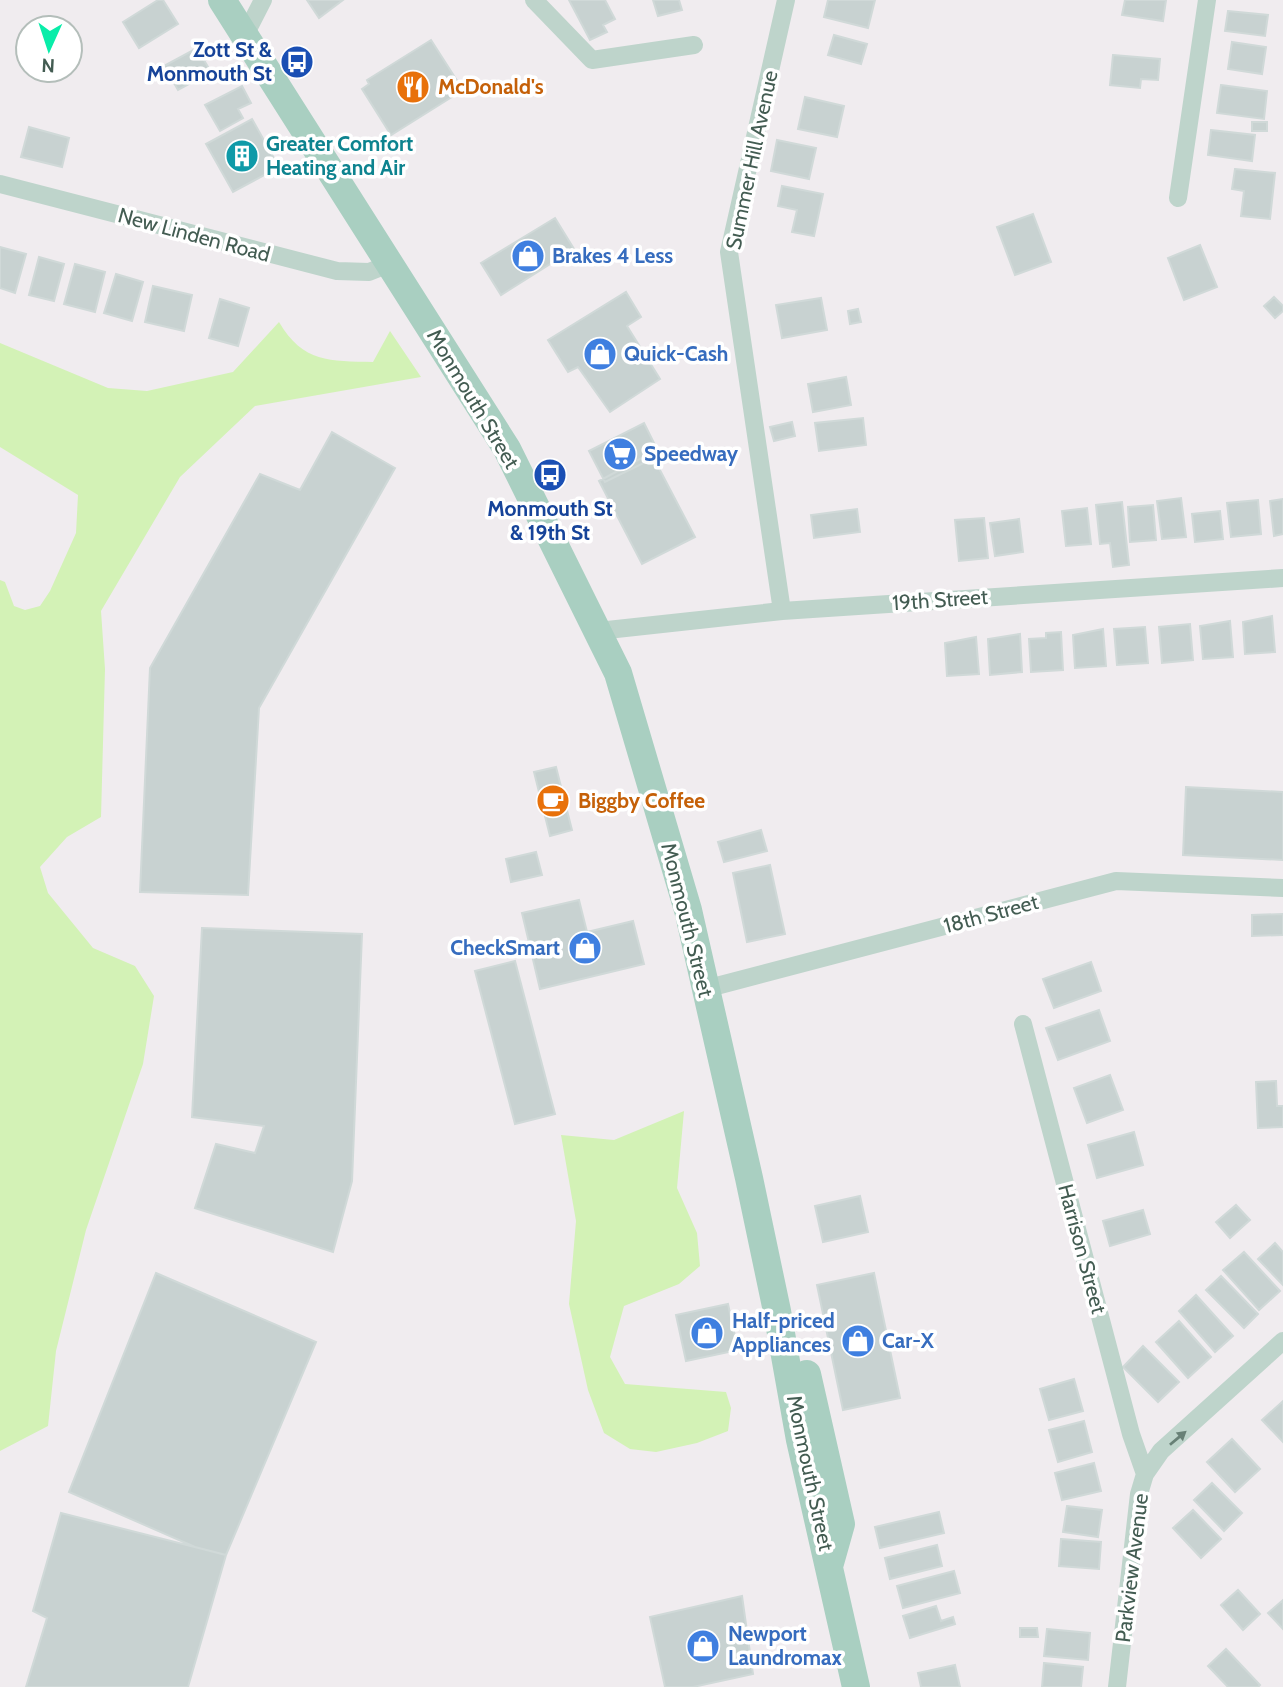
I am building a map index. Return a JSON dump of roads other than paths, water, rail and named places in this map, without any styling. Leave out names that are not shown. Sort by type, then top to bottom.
[{"type":"main road","name":"Monmouth Street","points":[[222,0],[507,449],[598,631],[625,696],[688,911],[778,1311],[799,1335],[841,1524],[829,1566],[856,1687]]},
{"type":"street","points":[[245,36],[263,0]]},
{"type":"street","points":[[534,0],[592,60],[694,46]]},
{"type":"street","name":"Summer Hill Avenue","points":[[782,611],[729,252],[786,0]]},
{"type":"street","points":[[1178,198],[1207,0]]},
{"type":"street","name":"New Linden Road","points":[[0,184],[317,267],[369,272],[389,264]]},
{"type":"street","name":"19th Street","points":[[598,631],[782,611],[1283,578]]},
{"type":"street","name":"18th Street","points":[[705,989],[1116,881],[1283,888]]},
{"type":"street","name":"Harrison Street","points":[[1023,1024],[1131,1434],[1145,1474]]},
{"type":"street","name":"Parkview Avenue","points":[[1117,1687],[1139,1494],[1145,1474],[1161,1451],[1283,1341]]},
{"type":"place","name":"Zott St & Monmouth St","points":[[297,62]]},
{"type":"place","name":"McDonald's","points":[[413,87]]},
{"type":"place","name":"Greater Comfort Heating and Air","points":[[242,156]]},
{"type":"place","name":"Brakes 4 Less","points":[[528,256]]},
{"type":"place","name":"Quick-Cash","points":[[600,354]]},
{"type":"place","name":"Speedway","points":[[620,454]]},
{"type":"place","name":"Monmouth St & 19th St","points":[[550,475]]},
{"type":"place","name":"Biggby Coffee","points":[[553,801]]},
{"type":"place","name":"CheckSmart","points":[[585,948]]},
{"type":"place","name":"Half-priced Appliances","points":[[707,1333]]},
{"type":"place","name":"Car-X","points":[[858,1341]]},
{"type":"place","name":"Newport Laundromax","points":[[703,1646]]}]
